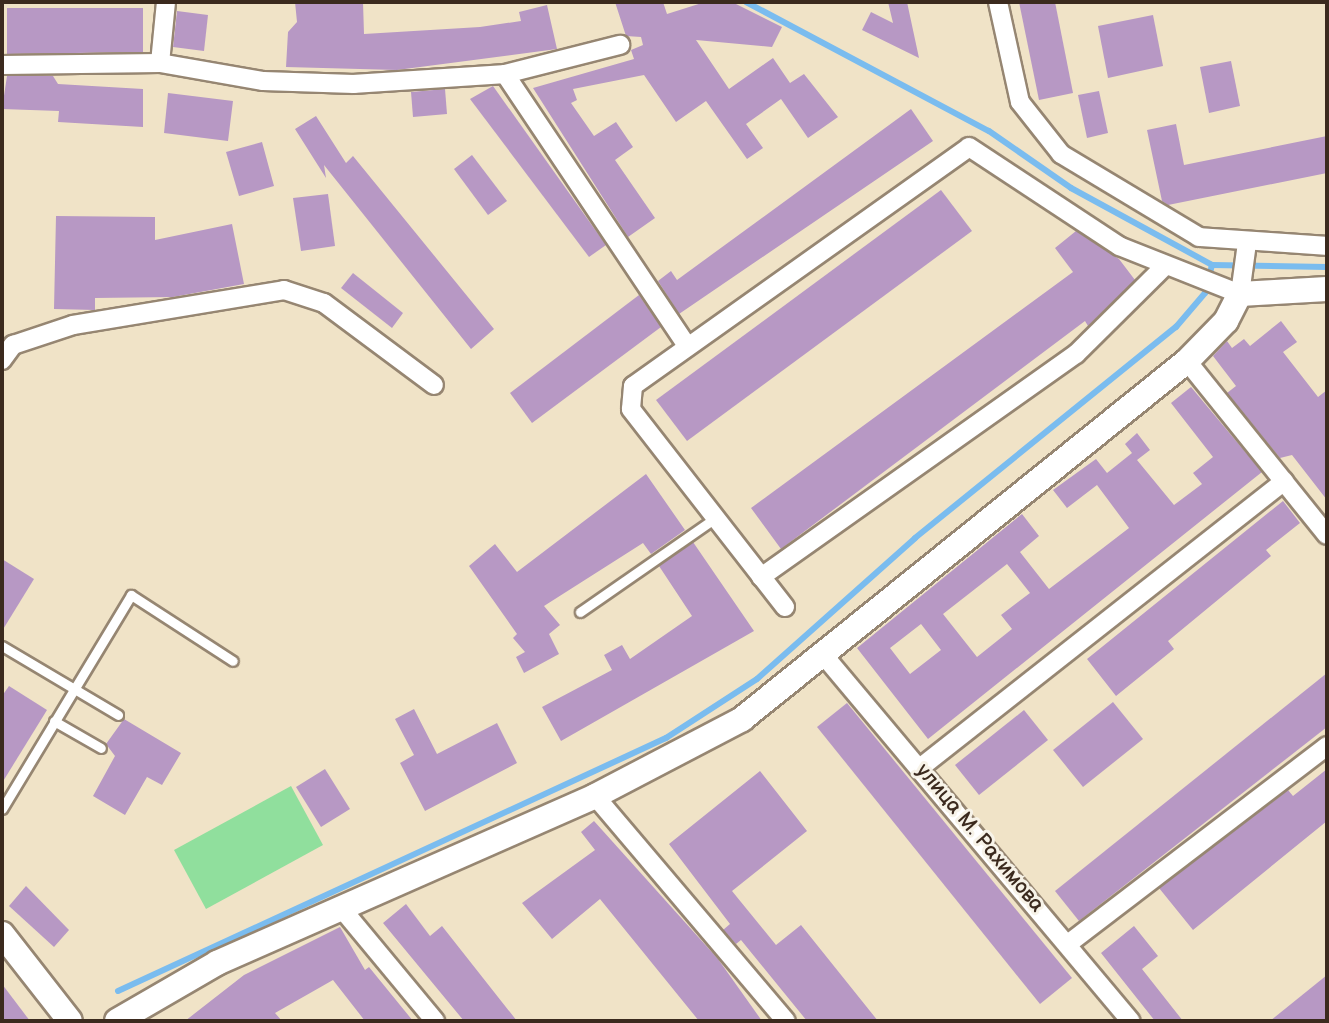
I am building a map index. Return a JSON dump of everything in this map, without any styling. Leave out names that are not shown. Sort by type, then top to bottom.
[{"type":"street","points":[[159,62],[166,2]]},
{"type":"street","points":[[998,2],[1020,102],[1048,144],[1199,237],[1247,243],[1327,246]]},
{"type":"street","points":[[2,65],[159,62],[276,81],[505,74],[620,45]]},
{"type":"street","points":[[505,74],[686,344]]},
{"type":"street","points":[[785,607],[715,518],[628,398],[633,386],[686,344],[969,147],[1119,246],[1164,267],[1195,278],[1234,286],[1327,289]]},
{"type":"street","points":[[117,1021],[217,963],[594,796],[742,719],[826,658],[892,593],[1187,361],[1226,321],[1247,243]]},
{"type":"street","points":[[761,577],[1076,354],[1164,267]]},
{"type":"street","points":[[2,360],[13,345],[73,325],[284,290],[324,303],[434,385]]},
{"type":"street","points":[[1187,361],[1327,535]]},
{"type":"street","points":[[921,767],[1284,481]]},
{"type":"street","name":"улица М. Рахимова","points":[[826,658],[921,767],[1131,1021]]},
{"type":"street","points":[[1068,944],[1327,746]]},
{"type":"street","points":[[594,796],[786,1021]]},
{"type":"street","points":[[342,909],[435,1021]]},
{"type":"street","points":[[2,934],[70,1021]]},
{"type":"lane","points":[[580,612],[715,518]]},
{"type":"lane","points":[[2,808],[131,595],[233,660]]},
{"type":"lane","points":[[2,646],[118,715]]},
{"type":"lane","points":[[54,722],[101,748]]},
{"type":"green space","points":[[291,786],[323,845],[206,909],[174,850]]},
{"type":"building","points":[[295,2],[363,2],[364,34],[480,27],[521,21],[519,12],[547,5],[557,49],[397,70],[286,67],[288,32],[297,22]]},
{"type":"building","points":[[615,2],[663,2],[667,14],[705,2],[732,2],[782,27],[772,47],[696,40],[729,89],[773,58],[790,83],[804,74],[838,117],[808,138],[781,99],[746,124],[763,148],[747,159],[706,101],[676,122],[644,75],[573,89],[577,100],[571,103],[594,136],[616,122],[633,147],[615,160],[655,218],[628,237],[533,88],[634,59],[631,50],[643,45],[641,37],[626,36]]},
{"type":"building","points":[[888,2],[907,2],[919,58],[862,30],[871,12],[893,23]]},
{"type":"building","points":[[1019,2],[1055,2],[1073,93],[1039,100]]},
{"type":"building","points":[[7,8],[143,8],[143,52],[7,54]]},
{"type":"building","points":[[177,11],[208,15],[204,51],[173,47]]},
{"type":"building","points":[[1153,15],[1163,66],[1108,78],[1098,26]]},
{"type":"building","points":[[1231,61],[1240,106],[1209,113],[1200,67]]},
{"type":"building","points":[[7,76],[53,76],[58,84],[143,89],[143,127],[58,122],[59,111],[2,109]]},
{"type":"building","points":[[493,86],[606,245],[589,257],[470,99]]},
{"type":"building","points":[[445,89],[447,114],[413,117],[411,92]]},
{"type":"building","points":[[1099,91],[1108,133],[1087,138],[1078,95]]},
{"type":"building","points":[[168,93],[233,101],[228,141],[164,133]]},
{"type":"building","points":[[911,109],[933,141],[679,314],[658,281],[671,271],[677,280]]},
{"type":"building","points":[[316,116],[346,163],[353,156],[494,329],[471,349],[324,165],[326,178],[295,129]]},
{"type":"building","points":[[1176,124],[1184,165],[1327,136],[1327,173],[1168,205],[1162,201],[1147,130]]},
{"type":"building","points":[[262,142],[274,186],[239,196],[226,152]]},
{"type":"building","points":[[472,155],[507,201],[488,215],[454,169]]},
{"type":"building","points":[[941,190],[972,231],[687,441],[656,400]]},
{"type":"building","points":[[328,194],[335,246],[301,251],[293,198]]},
{"type":"building","points":[[56,216],[155,217],[155,240],[232,224],[244,284],[173,297],[95,298],[95,310],[54,309]]},
{"type":"building","points":[[1076,231],[1119,259],[1135,280],[1088,326],[1085,321],[781,549],[751,508],[1073,272],[1055,248]]},
{"type":"building","points":[[353,273],[403,313],[392,328],[341,288]]},
{"type":"building","points":[[639,295],[661,327],[532,423],[510,393]]},
{"type":"building","points":[[1281,321],[1297,342],[1283,352],[1318,397],[1327,390],[1327,500],[1292,455],[1280,458],[1227,393],[1236,386],[1213,356],[1227,341],[1232,348],[1244,339],[1250,346]]},
{"type":"building","points":[[1191,387],[1262,472],[928,739],[857,648],[1022,514],[1039,536],[1020,552],[1049,589],[1103,548],[1129,528],[1097,485],[1067,508],[1053,490],[1096,459],[1107,473],[1132,453],[1125,444],[1137,433],[1150,450],[1137,460],[1174,505],[1202,484],[1193,473],[1213,457],[1171,403]],"holes":[[[1007,564],[1030,593],[1001,615],[1012,629],[977,657],[943,614]],[[921,624],[941,650],[910,674],[890,648]]]},
{"type":"building","points":[[646,474],[685,530],[651,554],[643,543],[544,606],[560,625],[549,634],[559,654],[524,673],[516,657],[525,652],[513,638],[517,634],[469,566],[495,544],[517,572]]},
{"type":"building","points":[[1283,501],[1300,523],[1266,550],[1271,556],[1168,641],[1174,649],[1116,696],[1087,659]]},
{"type":"building","points":[[693,542],[754,631],[561,741],[542,707],[612,670],[604,655],[622,645],[630,659],[692,616],[659,566]]},
{"type":"building","points":[[2,559],[34,579],[2,631]]},
{"type":"building","points":[[1327,673],[1327,727],[1079,921],[1055,891]]},
{"type":"building","points":[[9,686],[47,710],[2,783],[2,696]]},
{"type":"building","points":[[1113,702],[1143,739],[1083,787],[1053,750]]},
{"type":"building","points":[[847,703],[1072,978],[1040,1004],[817,727]]},
{"type":"building","points":[[414,709],[437,754],[497,723],[517,763],[425,811],[400,763],[414,755],[395,719]]},
{"type":"building","points":[[1024,710],[1048,740],[979,795],[955,765]]},
{"type":"building","points":[[124,719],[181,753],[162,785],[147,777],[125,815],[93,796],[115,756],[106,744]]},
{"type":"building","points":[[325,769],[350,809],[321,827],[296,787]]},
{"type":"building","points":[[1327,769],[1327,821],[1193,930],[1159,888],[1288,790],[1293,796]]},
{"type":"building","points":[[760,771],[807,831],[732,891],[776,945],[801,925],[878,1021],[807,1021],[741,940],[736,944],[723,930],[730,924],[669,844]]},
{"type":"building","points":[[594,821],[718,959],[762,1021],[699,1021],[600,899],[552,939],[522,903],[595,850],[581,832]]},
{"type":"building","points":[[26,886],[69,930],[54,947],[9,906]]},
{"type":"building","points":[[406,904],[430,936],[442,926],[517,1021],[464,1021],[383,923]]},
{"type":"building","points":[[1134,926],[1158,956],[1142,969],[1183,1021],[1155,1021],[1101,953]]},
{"type":"building","points":[[340,927],[365,970],[369,967],[413,1021],[365,1021],[333,980],[275,1013],[282,1021],[185,1021],[244,975]]},
{"type":"building","points":[[1327,975],[1327,1021],[1270,1021]]},
{"type":"building","points":[[2,984],[30,1021],[2,1021]]},
{"type":"waterway","points":[[746,2],[989,131],[1071,188],[1212,265],[1327,267]]},
{"type":"waterway","points":[[118,991],[666,738],[757,679],[915,538],[1176,327],[1205,293],[1212,265]]}]
